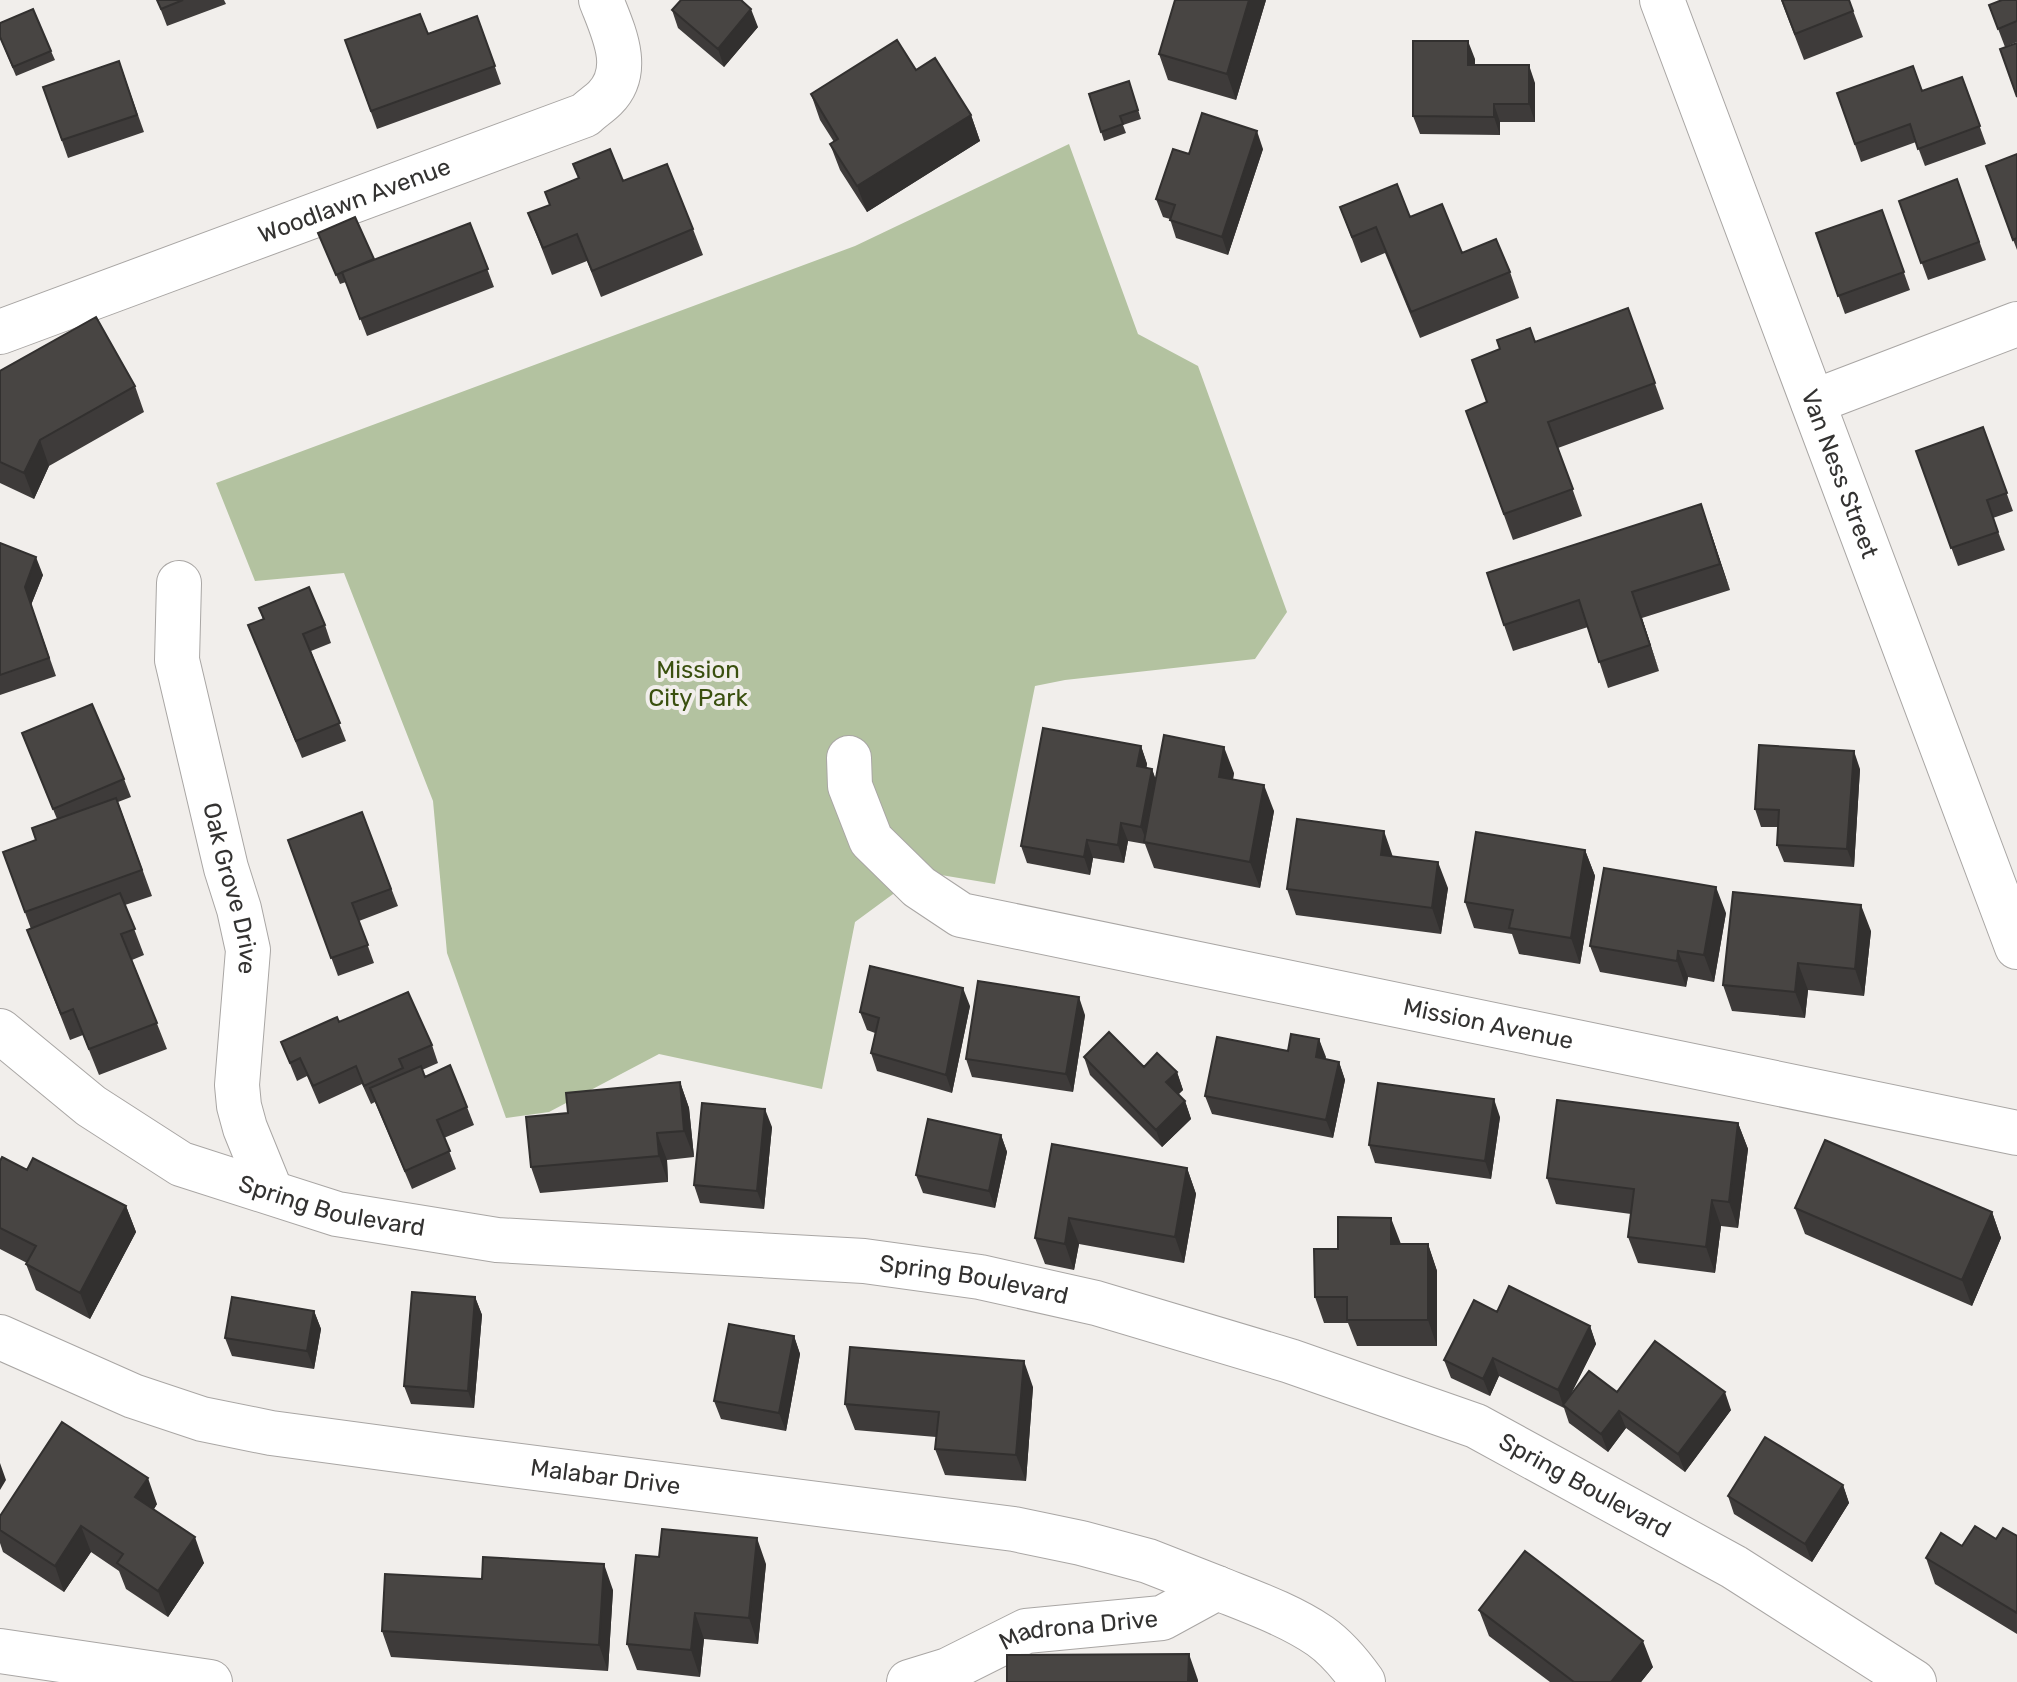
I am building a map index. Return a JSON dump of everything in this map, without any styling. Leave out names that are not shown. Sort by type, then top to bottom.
[{"type":"street","name":"Woodlawn Avenue","points":[[0,332],[585,115],[606,98],[615,85],[619,69],[618,44],[601,0]]},
{"type":"street","name":"Van Ness Street","points":[[1662,0],[2017,947]]},
{"type":"street","points":[[1813,402],[2017,324]]},
{"type":"street","name":"Oak Grove Drive","points":[[179,583],[177,660],[248,950],[237,1085],[239,1106],[271,1192]]},
{"type":"street","name":"Mission Avenue","points":[[849,758],[850,786],[871,840],[919,887],[961,915],[2017,1133]]},
{"type":"street","name":"Spring Boulevard","points":[[0,1031],[91,1106],[181,1164],[337,1214],[497,1240],[864,1261],[980,1277],[1096,1303],[1290,1361],[1476,1426],[1734,1567],[1914,1682]]},
{"type":"street","name":"Malabar Drive","points":[[0,1337],[133,1396],[202,1419],[271,1433],[1014,1529],[1148,1561],[1217,1588]]},
{"type":"street","points":[[1217,1588],[1277,1613],[1321,1637],[1349,1663],[1363,1682]]},
{"type":"street","name":"Madrona Drive","points":[[909,1682],[948,1670],[1026,1631],[1162,1618],[1217,1588]]},
{"type":"street","points":[[0,1651],[210,1682]]},
{"type":"green space","name":"Mission City Park","points":[[1069,144],[1138,334],[1198,366],[1287,612],[1255,659],[1035,686],[995,884],[923,872],[855,922],[822,1089],[659,1054],[549,1112],[506,1118],[447,953],[433,801],[344,573],[255,581],[216,483],[855,246]]},
{"type":"building","points":[[157,0],[183,0],[161,9]]},
{"type":"building","points":[[681,0],[741,0],[751,9],[718,49],[672,10]]},
{"type":"building","points":[[1175,0],[1249,0],[1227,74],[1159,54]]},
{"type":"building","points":[[1782,0],[1849,0],[1853,11],[1795,34]]},
{"type":"building","points":[[2002,0],[2017,0],[2017,21],[1998,29],[1989,5]]},
{"type":"building","points":[[33,9],[51,51],[13,67],[0,37],[0,23]]},
{"type":"building","points":[[420,14],[428,34],[477,16],[495,66],[371,111],[345,40]]},
{"type":"building","points":[[897,40],[916,70],[935,58],[971,115],[857,186],[830,144],[838,139],[811,94]]},
{"type":"building","points":[[1413,41],[1468,41],[1468,65],[1529,65],[1529,104],[1494,104],[1494,117],[1413,116]]},
{"type":"building","points":[[2017,43],[2017,97],[2000,49]]},
{"type":"building","points":[[119,61],[137,115],[62,140],[43,87]]},
{"type":"building","points":[[1913,66],[1922,91],[1962,77],[1980,126],[1918,149],[1910,124],[1855,144],[1837,93]]},
{"type":"building","points":[[1129,81],[1138,110],[1120,116],[1123,124],[1101,132],[1089,94]]},
{"type":"building","points":[[1202,113],[1257,131],[1222,237],[1170,220],[1175,205],[1156,199],[1173,149],[1189,154]]},
{"type":"building","points":[[610,149],[623,181],[667,164],[693,229],[592,271],[577,234],[543,248],[528,213],[550,205],[545,192],[579,178],[573,164]]},
{"type":"building","points":[[2017,154],[2017,238],[2013,240],[1986,166]]},
{"type":"building","points":[[1957,179],[1979,242],[1921,263],[1899,201]]},
{"type":"building","points":[[1397,184],[1410,217],[1442,204],[1462,253],[1496,239],[1510,272],[1411,312],[1376,227],[1352,237],[1340,207]]},
{"type":"building","points":[[1882,210],[1904,272],[1838,296],[1816,233]]},
{"type":"building","points":[[355,217],[374,259],[336,275],[318,233]]},
{"type":"building","points":[[470,223],[488,269],[360,319],[342,272]]},
{"type":"building","points":[[1628,308],[1655,383],[1548,422],[1573,489],[1504,514],[1466,411],[1487,402],[1472,360],[1500,349],[1497,340],[1530,328],[1535,342]]},
{"type":"building","points":[[96,317],[135,386],[40,440],[24,473],[0,462],[0,371]]},
{"type":"building","points":[[1983,427],[2007,493],[1987,500],[1998,532],[1951,548],[1916,451]]},
{"type":"building","points":[[1701,504],[1720,564],[1632,592],[1650,645],[1599,662],[1579,600],[1504,625],[1487,573]]},
{"type":"building","points":[[0,543],[36,557],[25,587],[49,658],[0,675]]},
{"type":"building","points":[[309,587],[325,625],[303,634],[340,723],[296,741],[248,625],[264,619],[259,608]]},
{"type":"building","points":[[92,704],[124,779],[53,809],[22,733]]},
{"type":"building","points":[[1043,728],[1141,746],[1137,766],[1152,769],[1141,827],[1121,823],[1118,845],[1087,840],[1084,857],[1021,846]]},
{"type":"building","points":[[1164,735],[1224,747],[1219,777],[1264,785],[1250,862],[1144,842]]},
{"type":"building","points":[[1759,745],[1854,751],[1847,849],[1777,845],[1779,810],[1755,809]]},
{"type":"building","points":[[116,798],[142,870],[25,912],[3,852],[36,840],[32,828]]},
{"type":"building","points":[[362,812],[391,889],[352,903],[368,945],[331,958],[288,840]]},
{"type":"building","points":[[1297,819],[1384,831],[1381,855],[1438,862],[1432,908],[1287,889]]},
{"type":"building","points":[[1476,832],[1585,850],[1571,938],[1509,928],[1513,910],[1465,902]]},
{"type":"building","points":[[1604,868],[1716,887],[1704,955],[1678,951],[1677,961],[1590,946]]},
{"type":"building","points":[[1733,892],[1861,905],[1855,969],[1798,963],[1795,992],[1723,985]]},
{"type":"building","points":[[120,893],[135,929],[121,934],[157,1023],[89,1049],[73,1009],[61,1014],[27,930]]},
{"type":"building","points":[[870,966],[963,988],[946,1075],[871,1053],[879,1018],[860,1012]]},
{"type":"building","points":[[978,981],[1079,997],[1066,1074],[966,1059]]},
{"type":"building","points":[[408,992],[432,1045],[399,1059],[403,1068],[364,1086],[356,1066],[313,1086],[300,1058],[290,1063],[281,1042],[337,1017],[339,1022]]},
{"type":"building","points":[[1109,1032],[1144,1067],[1157,1053],[1177,1072],[1166,1082],[1185,1101],[1156,1130],[1084,1057]]},
{"type":"building","points":[[1291,1034],[1319,1039],[1316,1057],[1339,1062],[1326,1120],[1205,1096],[1217,1037],[1288,1051]]},
{"type":"building","points":[[450,1065],[467,1107],[437,1120],[450,1151],[405,1171],[370,1088],[421,1066],[425,1077]]},
{"type":"building","points":[[680,1082],[684,1131],[657,1133],[659,1156],[531,1167],[526,1117],[568,1113],[566,1093]]},
{"type":"building","points":[[1378,1083],[1494,1099],[1485,1161],[1369,1145]]},
{"type":"building","points":[[1557,1100],[1738,1123],[1729,1202],[1712,1200],[1706,1247],[1628,1237],[1634,1189],[1547,1178]]},
{"type":"building","points":[[702,1103],[765,1109],[757,1191],[694,1185]]},
{"type":"building","points":[[928,1119],[1001,1135],[989,1191],[916,1175]]},
{"type":"building","points":[[1825,1140],[1992,1212],[1962,1280],[1795,1208]]},
{"type":"building","points":[[1052,1144],[1187,1168],[1175,1237],[1069,1218],[1065,1244],[1035,1238]]},
{"type":"building","points":[[2,1157],[27,1170],[33,1158],[126,1206],[80,1293],[26,1264],[36,1246],[0,1228]]},
{"type":"building","points":[[1338,1217],[1391,1218],[1391,1244],[1428,1244],[1428,1320],[1347,1320],[1347,1297],[1315,1297],[1314,1249],[1338,1249]]},
{"type":"building","points":[[1509,1286],[1590,1326],[1558,1390],[1493,1358],[1483,1379],[1444,1360],[1474,1300],[1497,1312]]},
{"type":"building","points":[[412,1292],[475,1297],[468,1391],[404,1386]]},
{"type":"building","points":[[232,1297],[314,1311],[307,1351],[225,1338]]},
{"type":"building","points":[[729,1324],[794,1336],[779,1413],[714,1401]]},
{"type":"building","points":[[1655,1341],[1725,1392],[1678,1454],[1619,1411],[1601,1434],[1563,1405],[1589,1371],[1617,1392]]},
{"type":"building","points":[[850,1347],[1024,1361],[1016,1455],[935,1449],[939,1412],[845,1404]]},
{"type":"building","points":[[62,1422],[148,1478],[135,1497],[195,1537],[158,1591],[117,1563],[123,1554],[81,1526],[55,1566],[0,1530],[0,1516]]},
{"type":"building","points":[[1765,1437],[1843,1485],[1805,1544],[1728,1496]]},
{"type":"building","points":[[1975,1526],[1996,1539],[2003,1528],[2017,1536],[2017,1613],[1926,1558],[1941,1533],[1962,1546]]},
{"type":"building","points":[[662,1529],[757,1538],[749,1618],[695,1613],[691,1650],[627,1644],[636,1555],[659,1557]]},
{"type":"building","points":[[1525,1551],[1643,1641],[1611,1682],[1574,1682],[1479,1610]]},
{"type":"building","points":[[483,1557],[604,1564],[599,1645],[382,1631],[385,1574],[482,1579]]},
{"type":"building","points":[[1189,1654],[1188,1682],[1007,1682],[1007,1655]]}]
